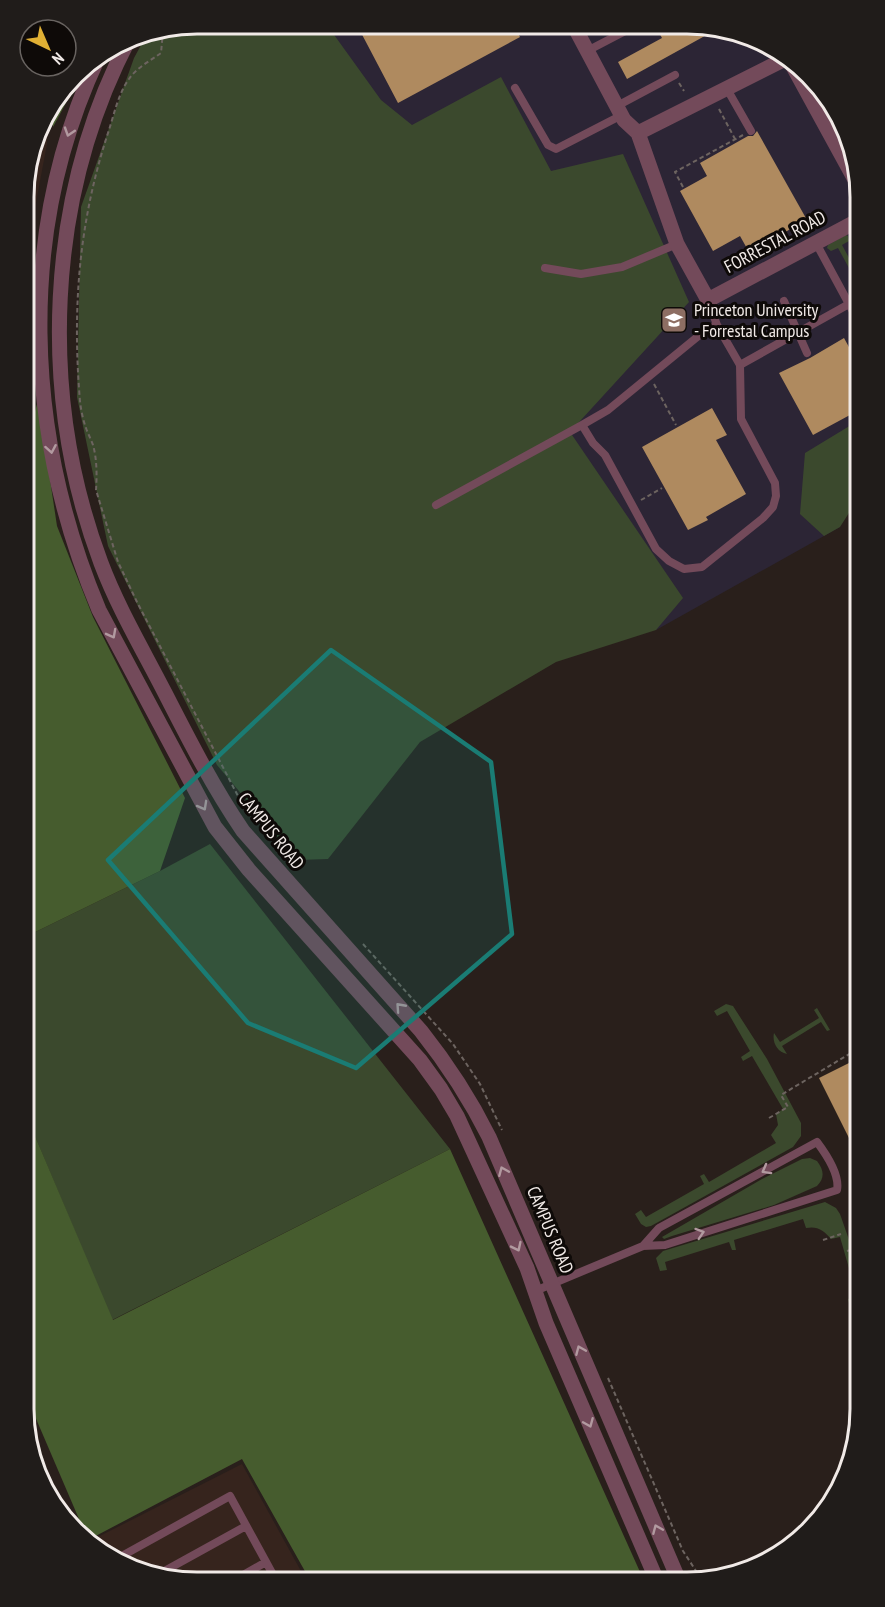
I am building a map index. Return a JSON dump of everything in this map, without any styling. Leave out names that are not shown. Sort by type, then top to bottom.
[{"type":"street","points":[[578,34],[624,120],[638,133],[677,244],[708,300]]},
{"type":"street","name":"CAMPUS ROAD","points":[[122,53],[99,108],[81,162],[68,221],[61,288],[60,360],[66,428],[80,494],[101,563],[136,637],[218,793],[236,822],[268,861],[421,1031],[447,1064],[471,1102],[489,1137],[675,1572]]},
{"type":"street","points":[[638,133],[778,62]]},
{"type":"street","name":"CAMPUS ROAD","points":[[91,74],[64,147],[54,191],[46,232],[40,288],[39,340],[43,404],[55,469],[68,524],[86,579],[99,610],[215,827],[244,864],[420,1060],[457,1116],[527,1268],[546,1323],[653,1572]]},
{"type":"street","points":[[803,83],[843,150]]},
{"type":"street","name":"FORRESTAL ROAD","points":[[708,300],[850,225]]},
{"type":"lane","points":[[587,51],[620,34]]},
{"type":"lane","points":[[515,88],[548,145],[556,148],[675,75]]},
{"type":"lane","points":[[727,88],[751,131]]},
{"type":"lane","points":[[740,365],[849,304],[816,243]]},
{"type":"lane","points":[[545,268],[581,274],[601,271],[622,267],[677,244]]},
{"type":"lane","points":[[582,426],[592,444],[604,455],[656,549],[669,561],[684,569],[702,567],[763,518],[773,507],[777,496],[775,483],[741,420],[740,365],[717,325],[708,300]]},
{"type":"lane","points":[[784,301],[807,353]]},
{"type":"lane","points":[[436,505],[608,410],[707,329],[717,325]]},
{"type":"lane","points":[[535,1291],[644,1246],[665,1245],[837,1190],[838,1183],[825,1152],[817,1142],[659,1228],[644,1246]]},
{"type":"lane","points":[[124,1555],[230,1496],[272,1572]]},
{"type":"lane","points":[[169,1570],[246,1526]]},
{"type":"lane","points":[[248,1572],[266,1562]]},
{"type":"path","points":[[162,39],[161,53],[128,79],[94,179],[77,283],[76,327],[81,405],[85,427],[93,444],[96,490],[118,562],[155,639],[240,799],[273,843]]},
{"type":"path","points":[[717,106],[735,139]]},
{"type":"path","points":[[683,187],[675,172],[751,131]]},
{"type":"path","points":[[650,376],[675,425]]},
{"type":"path","points":[[632,505],[662,488]]},
{"type":"path","points":[[361,941],[435,1022],[468,1064],[506,1138]]},
{"type":"path","points":[[769,1118],[788,1107],[781,1095],[850,1054]]},
{"type":"path","points":[[532,1198],[566,1278]]},
{"type":"path","points":[[823,1240],[841,1234]]},
{"type":"path","points":[[606,1373],[683,1551],[696,1572]]},
{"type":"highlighted area","points":[[331,650],[491,762],[512,934],[356,1068],[248,1023],[108,860]]},
{"type":"shaded area","name":"Princeton University - Forrestal Campus","points":[[332,34],[687,34],[719,38],[759,51],[795,75],[823,107],[834,126],[842,145],[850,187],[850,448],[809,471],[840,527],[656,630]]},
{"type":"shaded area","points":[[47,136],[34,213],[36,176]]},
{"type":"shaded area","points":[[242,1464],[301,1572],[176,1571],[135,1560],[97,1537]]},
{"type":"green space","points":[[333,34],[381,100],[412,125],[501,77],[551,171],[623,154],[689,302],[570,432],[683,598],[656,630],[556,662],[420,742],[328,859],[297,860],[217,765],[108,546],[77,397],[81,207],[134,58],[141,45],[176,36]]},
{"type":"green space","points":[[70,96],[53,127],[53,123]]},
{"type":"green space","points":[[848,236],[849,241],[842,245],[850,260],[850,270],[838,248],[831,251],[827,248],[828,245]]},
{"type":"green space","points":[[38,400],[57,526],[93,617],[185,798],[160,871],[34,933],[34,416]]},
{"type":"green space","points":[[850,426],[850,511],[840,527],[824,536],[800,514],[805,453]]},
{"type":"green space","points":[[210,844],[450,1149],[112,1320],[34,1134],[34,933]]},
{"type":"green space","points":[[726,1004],[733,1006],[767,1059],[801,1123],[801,1136],[793,1147],[646,1227],[641,1224],[635,1214],[641,1210],[646,1217],[704,1184],[700,1176],[704,1174],[709,1182],[776,1143],[771,1135],[778,1125],[776,1114],[783,1109],[752,1056],[743,1061],[741,1057],[750,1051],[727,1011],[717,1016],[714,1011]]},
{"type":"green space","points":[[817,1008],[830,1030],[827,1031],[821,1022],[782,1046],[787,1054],[780,1051],[775,1043],[774,1033],[780,1042],[819,1018],[814,1010]]},
{"type":"green space","points":[[34,1134],[113,1320],[450,1149],[640,1572],[305,1572],[242,1459],[95,1536],[80,1522],[35,1415]]},
{"type":"green space","points":[[810,1158],[817,1161],[822,1171],[821,1180],[817,1186],[774,1205],[664,1239],[662,1237],[762,1179],[802,1159]]},
{"type":"green space","points":[[825,1202],[836,1208],[840,1214],[850,1243],[850,1272],[840,1237],[831,1239],[820,1229],[806,1228],[803,1219],[734,1240],[736,1250],[732,1250],[729,1242],[665,1262],[667,1270],[660,1271],[656,1258],[663,1251]]},
{"type":"building","points":[[362,34],[518,34],[520,37],[398,103]]},
{"type":"building","points":[[660,34],[705,36],[627,79],[618,62],[662,38]]},
{"type":"building","points":[[757,131],[807,220],[749,252],[740,236],[713,251],[680,191],[707,176],[700,163],[748,136],[753,136]]},
{"type":"building","points":[[844,338],[850,349],[850,415],[813,435],[779,373]]},
{"type":"building","points":[[712,408],[727,435],[716,440],[746,494],[706,517],[708,520],[688,530],[642,447]]},
{"type":"building","points":[[850,1062],[850,1140],[819,1078]]},
{"type":"place","name":"Princeton University - Forrestal Campus","points":[[674,320]]}]
